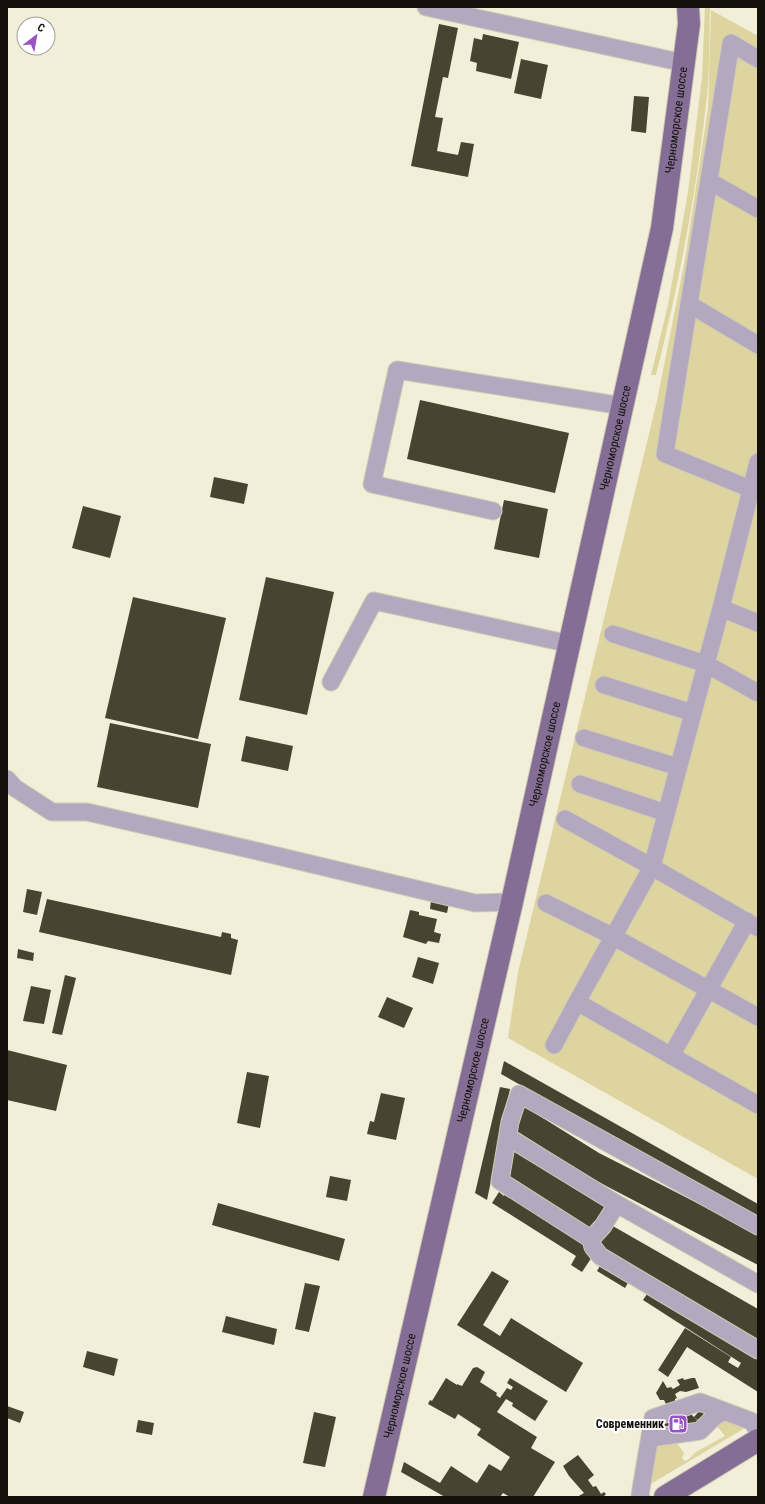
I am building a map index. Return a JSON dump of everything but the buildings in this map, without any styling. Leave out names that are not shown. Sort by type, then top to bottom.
[{"type":"main road","name":"Черноморское шоссе","points":[[374,1497],[512,902],[662,228],[689,24],[688,7]]},
{"type":"main road","points":[[665,1497],[758,1440]]},
{"type":"lane","points":[[426,7],[684,64]]},
{"type":"lane","points":[[755,491],[665,454],[731,43],[758,59]]},
{"type":"lane","points":[[709,181],[758,209]]},
{"type":"lane","points":[[689,304],[758,345]]},
{"type":"lane","points":[[493,511],[372,484],[397,370],[622,406]]},
{"type":"lane","points":[[554,1046],[612,936],[652,867],[721,608],[755,491],[758,462]]},
{"type":"lane","points":[[331,682],[374,601],[570,644]]},
{"type":"lane","points":[[721,608],[758,623]]},
{"type":"lane","points":[[613,634],[706,664],[758,693]]},
{"type":"lane","points":[[604,685],[693,712]]},
{"type":"lane","points":[[584,738],[678,767]]},
{"type":"lane","points":[[7,779],[15,788],[52,812],[87,812],[475,903],[512,902]]},
{"type":"lane","points":[[580,784],[666,813]]},
{"type":"lane","points":[[564,819],[753,924],[708,990],[671,1056]]},
{"type":"lane","points":[[546,903],[612,936],[758,1017]]},
{"type":"lane","points":[[577,1002],[758,1105]]},
{"type":"lane","points":[[758,1226],[519,1094],[510,1122],[500,1181],[591,1239],[593,1247],[600,1256],[758,1350]]},
{"type":"lane","points":[[508,1137],[616,1204],[758,1284]]},
{"type":"lane","points":[[591,1239],[603,1226],[616,1204]]},
{"type":"lane","points":[[641,1497],[640,1495],[653,1418],[700,1402],[751,1421],[758,1430]]},
{"type":"lane","points":[[650,1438],[700,1431],[714,1417],[724,1411]]},
{"type":"shaded area","points":[[705,7],[710,7],[709,73],[703,131],[693,201],[672,306],[656,375],[651,375],[668,305],[688,192],[702,77]]},
{"type":"shaded area","points":[[711,10],[758,36],[758,1179],[508,1038],[518,972],[657,401],[685,259],[708,108]]},
{"type":"shaded area","points":[[722,1421],[728,1421],[745,1428],[649,1485],[655,1444],[674,1439],[684,1453],[682,1458],[685,1461],[696,1452],[725,1436],[715,1424]]},
{"type":"place","name":"Современник","points":[[678,1424]]}]
